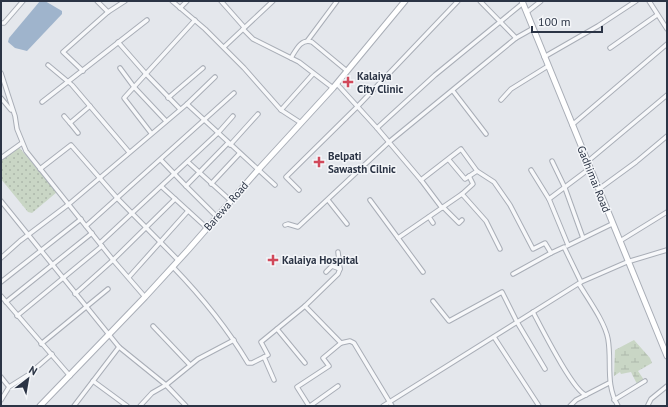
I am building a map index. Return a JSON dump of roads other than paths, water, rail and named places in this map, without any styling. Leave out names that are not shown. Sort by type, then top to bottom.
[{"type":"main road","name":"Barewa Road","points":[[40,406],[146,297],[206,228],[335,86],[405,1]]},
{"type":"main road","name":"Gadhimai Road","points":[[522,2],[589,169],[599,189],[627,262],[667,356]]},
{"type":"street","points":[[1,23],[4,23],[23,1]]},
{"type":"street","points":[[97,1],[108,12]]},
{"type":"street","points":[[83,71],[63,52],[108,12],[125,1]]},
{"type":"street","points":[[172,1],[224,47],[281,110],[301,123]]},
{"type":"street","points":[[180,8],[187,1]]},
{"type":"street","points":[[221,1],[253,38],[291,58],[313,74],[335,86],[358,107],[377,128],[442,207],[458,223],[462,220]]},
{"type":"street","points":[[224,47],[273,1]]},
{"type":"street","points":[[291,58],[303,41],[308,40],[337,1]]},
{"type":"street","points":[[299,190],[286,177],[358,107],[458,1]]},
{"type":"street","points":[[480,1],[516,38]]},
{"type":"street","points":[[527,12],[541,1]]},
{"type":"street","points":[[544,57],[598,26],[636,1]]},
{"type":"street","points":[[649,1],[667,29]]},
{"type":"street","points":[[377,128],[522,2]]},
{"type":"street","points":[[610,48],[657,15]]},
{"type":"street","points":[[42,102],[148,20]]},
{"type":"street","points":[[150,133],[124,98],[195,20]]},
{"type":"street","points":[[285,225],[288,224],[298,227],[389,142],[516,38],[532,29]]},
{"type":"street","points":[[308,40],[347,71]]},
{"type":"street","points":[[118,42],[168,98],[180,109]]},
{"type":"street","points":[[572,125],[667,44]]},
{"type":"street","points":[[48,65],[68,82],[129,152]]},
{"type":"street","points":[[501,100],[511,89],[548,66]]},
{"type":"street","points":[[120,68],[134,87],[166,121]]},
{"type":"street","points":[[168,98],[203,68]]},
{"type":"street","points":[[1,73],[22,143],[26,151],[113,260],[146,297]]},
{"type":"street","points":[[281,110],[313,74]]},
{"type":"street","points":[[1,258],[20,241],[29,236],[69,204],[150,133],[187,104],[215,77]]},
{"type":"street","points":[[453,90],[486,134]]},
{"type":"street","points":[[86,226],[234,93]]},
{"type":"street","points":[[587,162],[667,95]]},
{"type":"street","points":[[1,98],[13,112]]},
{"type":"street","points":[[187,104],[239,154],[275,185]]},
{"type":"street","points":[[70,123],[90,106]]},
{"type":"street","points":[[186,186],[198,172],[229,144],[258,114]]},
{"type":"street","points":[[64,116],[78,133]]},
{"type":"street","points":[[17,316],[101,245],[132,213],[162,187],[218,133],[233,116]]},
{"type":"street","points":[[599,189],[636,162],[667,136]]},
{"type":"street","points":[[1,158],[22,143]]},
{"type":"street","points":[[40,169],[70,146],[159,242],[178,260]]},
{"type":"street","points":[[421,180],[449,160],[461,149],[477,171],[494,182],[510,205],[533,249],[546,243],[551,253]]},
{"type":"street","points":[[211,184],[239,154]]},
{"type":"street","points":[[161,160],[217,217]]},
{"type":"street","points":[[449,160],[465,179],[477,171]]},
{"type":"street","points":[[188,162],[231,201]]},
{"type":"street","points":[[552,162],[565,188],[583,238]]},
{"type":"street","points":[[550,199],[589,169]]},
{"type":"street","points":[[531,170],[550,199],[580,283],[608,338],[610,383],[614,400],[618,406]]},
{"type":"street","points":[[398,238],[462,194],[473,184],[468,176]]},
{"type":"street","points":[[162,187],[206,228]]},
{"type":"street","points":[[462,194],[486,221],[500,249]]},
{"type":"street","points":[[75,294],[147,228],[175,199]]},
{"type":"street","points":[[328,200],[347,224]]},
{"type":"street","points":[[370,200],[423,272]]},
{"type":"street","points":[[1,201],[108,335],[119,347],[166,385],[186,406]]},
{"type":"street","points":[[129,277],[188,211]]},
{"type":"street","points":[[620,241],[667,212]]},
{"type":"street","points":[[429,217],[433,223]]},
{"type":"street","points":[[1,282],[81,219]]},
{"type":"street","points":[[513,274],[551,253],[612,224]]},
{"type":"street","points":[[6,302],[92,233]]},
{"type":"street","points":[[383,406],[580,283],[627,262],[667,250]]},
{"type":"street","points":[[173,266],[195,290],[234,340],[248,363],[268,355],[261,342],[305,306],[338,274],[340,269],[338,252]]},
{"type":"street","points":[[326,272],[332,266],[340,269]]},
{"type":"street","points":[[41,344],[108,289]]},
{"type":"street","points":[[433,301],[449,321],[502,292],[517,322],[546,369]]},
{"type":"street","points":[[1,296],[70,376]]},
{"type":"street","points":[[305,306],[341,343]]},
{"type":"street","points":[[533,312],[570,376],[582,394],[586,395]]},
{"type":"street","points":[[153,326],[190,365]]},
{"type":"street","points":[[277,329],[305,363]]},
{"type":"street","points":[[494,337],[538,406]]},
{"type":"street","points":[[140,406],[152,393],[166,385],[198,359],[234,340]]},
{"type":"street","points":[[338,386],[310,406],[297,387],[329,366],[323,358],[341,343],[350,341],[354,343],[392,406]]},
{"type":"street","points":[[74,406],[119,347]]},
{"type":"street","points":[[2,397],[9,387],[28,375],[52,354]]},
{"type":"street","points":[[264,357],[274,380]]},
{"type":"street","points":[[1,377],[9,387]]},
{"type":"street","points":[[93,380],[127,406]]},
{"type":"street","points":[[614,400],[645,381]]},
{"type":"street","points":[[570,406],[586,395],[610,383]]},
{"type":"street","points":[[648,405],[651,400],[667,386]]},
{"type":"water","points":[[40,1],[45,1],[62,11],[62,14],[27,51],[15,48],[8,42],[9,38]]},
{"type":"place","name":"Kalaiya City Clinic","points":[[348,82]]},
{"type":"place","name":"Belpati Sawasth Cilnic","points":[[319,162]]},
{"type":"place","name":"Kalaiya Hospital","points":[[273,260]]}]
